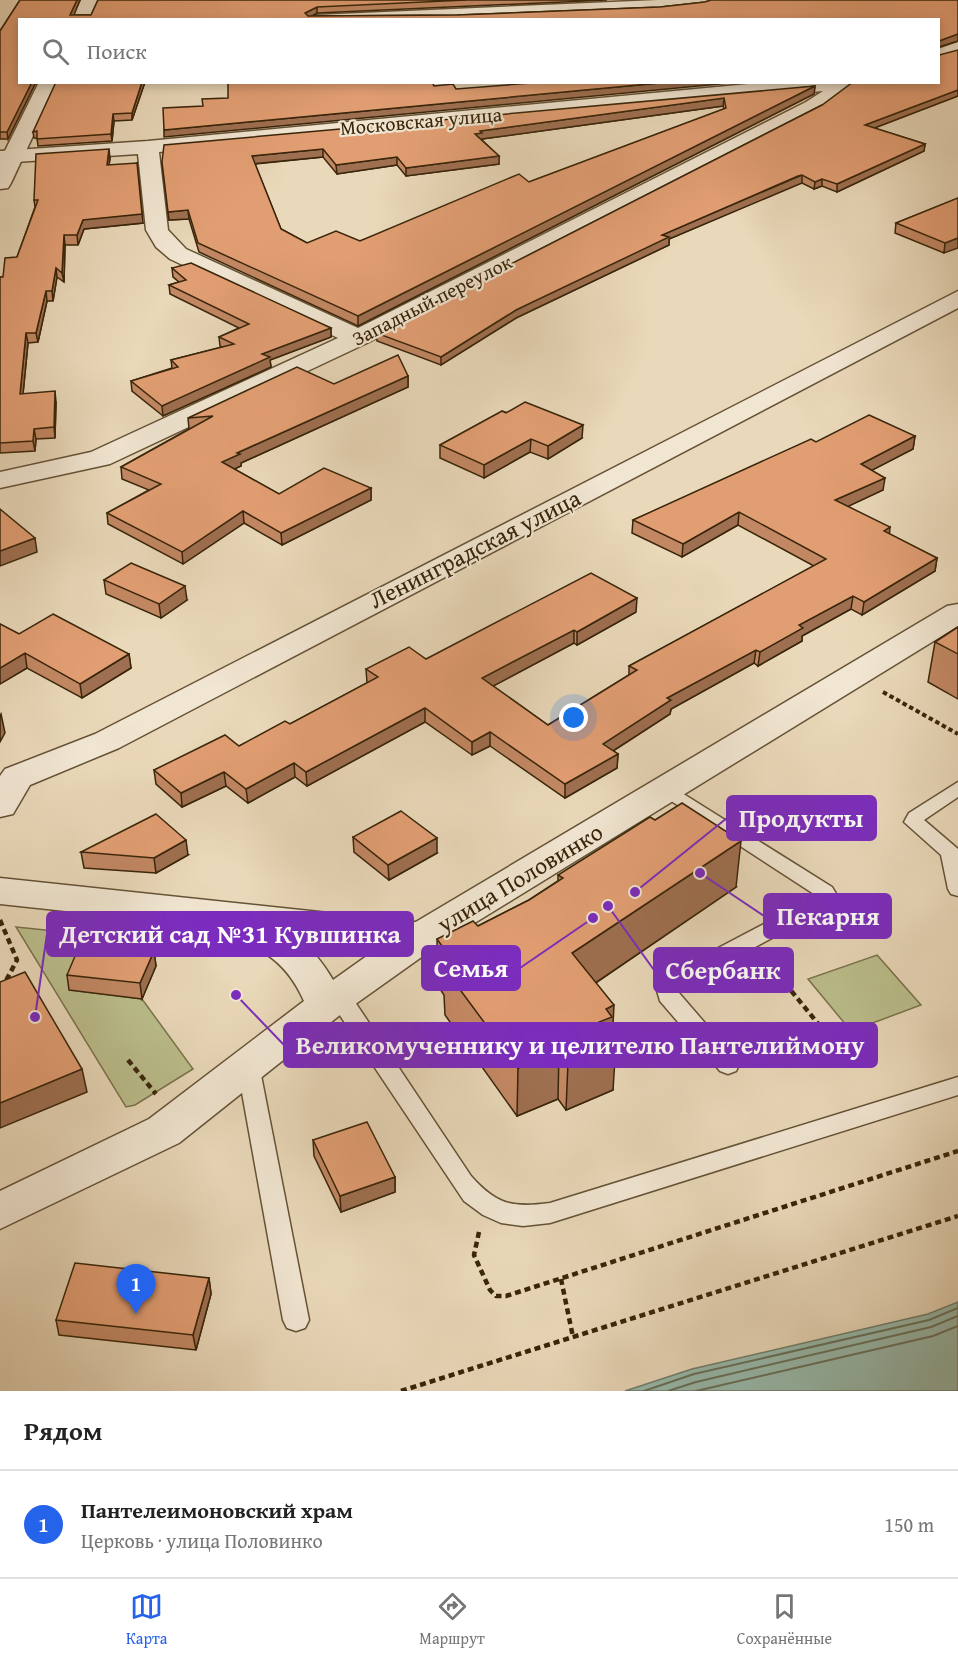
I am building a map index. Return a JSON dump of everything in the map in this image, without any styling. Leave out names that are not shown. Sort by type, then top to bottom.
[{"type":"street","points":[[82,18],[90,0]]},
{"type":"street","points":[[363,18],[663,5],[715,0]]},
{"type":"street","points":[[940,54],[958,48]]},
{"type":"street","points":[[0,183],[6,156],[48,84]]},
{"type":"street","name":"Московская улица","points":[[6,156],[148,147],[830,84]]},
{"type":"street","name":"Западный переулок","points":[[0,480],[100,458],[358,338],[813,106],[845,84]]},
{"type":"street","points":[[148,147],[157,230],[164,242],[178,254],[358,338]]},
{"type":"street","name":"Ленинградская улица","points":[[6,787],[107,741],[958,298]]},
{"type":"street","name":"улица Половинко","points":[[0,1211],[164,1131],[333,1001],[423,936],[958,613]]},
{"type":"street","points":[[5,904],[170,910],[423,936]]},
{"type":"street","points":[[170,910],[242,926],[277,941],[302,959],[333,1001]]},
{"type":"lane","points":[[958,788],[916,817],[914,822],[949,850],[954,861],[958,889]]},
{"type":"lane","points":[[666,789],[825,892],[828,897],[825,901],[671,982],[667,987],[668,995],[728,1065]]},
{"type":"lane","points":[[333,1001],[463,1183],[477,1200],[510,1216],[527,1217],[550,1213],[958,1086]]},
{"type":"lane","points":[[248,1065],[296,1320]]},
{"type":"path","points":[[854,676],[958,734]]},
{"type":"path","points":[[0,992],[17,960],[1,926],[0,916],[5,904]]},
{"type":"path","points":[[751,940],[847,1059]]},
{"type":"path","points":[[128,1060],[162,1101]]},
{"type":"path","points":[[485,1205],[474,1255],[490,1290],[496,1296],[506,1296],[958,1151]]},
{"type":"path","points":[[401,1391],[958,1216]]},
{"type":"path","points":[[561,1279],[573,1336]]},
{"type":"green space","points":[[16,927],[93,935],[70,990],[142,999],[193,1069],[135,1105],[126,1107]]},
{"type":"green space","points":[[877,955],[921,1005],[851,1031],[808,979]]},
{"type":"water","points":[[958,1302],[958,1391],[625,1391],[692,1369],[928,1314]]},
{"type":"building","points":[[20,0],[77,0],[70,15],[91,15],[98,0],[466,0],[317,7],[305,13],[308,16],[457,15],[660,7],[711,0],[958,0],[958,34],[940,41],[940,18],[18,18],[18,84],[31,84],[7,132],[0,132],[0,31]]},
{"type":"building","points":[[958,50],[958,90],[865,125],[925,144],[837,184],[822,179],[815,182],[802,175],[798,176],[662,235],[669,237],[516,310],[441,357],[376,333],[822,105],[850,84],[940,84],[940,55]]},
{"type":"building","points":[[55,84],[141,84],[132,113],[113,114],[111,134],[37,139],[37,131],[33,132]]},
{"type":"building","points":[[228,84],[433,84],[434,86],[453,84],[456,89],[518,84],[649,84],[164,130],[163,108],[203,106],[202,99],[228,98]]},
{"type":"building","points":[[815,86],[358,316],[198,243],[188,210],[168,212],[162,162],[164,145]],"holes":[[[724,98],[726,108],[529,182],[519,174],[360,241],[336,231],[307,243],[281,229],[252,156],[323,149],[336,165],[397,157],[406,168],[499,156],[475,134],[482,133],[480,131]]]},
{"type":"building","points":[[109,149],[107,165],[137,163],[142,214],[83,220],[77,235],[64,235],[62,273],[56,268],[52,291],[46,291],[36,333],[26,333],[20,394],[55,391],[54,427],[34,429],[33,441],[0,443],[0,277],[3,277],[5,258],[17,257],[38,200],[34,200],[36,154]]},
{"type":"building","points":[[958,198],[958,238],[945,243],[896,223]]},
{"type":"building","points":[[191,263],[331,328],[262,354],[270,357],[162,406],[131,381],[178,367],[171,360],[234,344],[219,337],[249,324],[169,285],[186,280],[172,268]]},
{"type":"building","points":[[398,355],[408,376],[237,453],[240,454],[222,462],[279,494],[324,468],[371,488],[281,533],[243,511],[182,552],[107,513],[161,484],[121,467],[213,416],[188,418],[297,367],[334,384]]},
{"type":"building","points":[[525,402],[583,425],[548,446],[531,439],[484,465],[440,445],[502,411],[506,413]]},
{"type":"building","points":[[869,415],[915,436],[861,464],[885,478],[835,500],[890,527],[884,531],[937,558],[864,602],[853,596],[799,625],[803,628],[760,652],[756,650],[667,698],[671,700],[603,744],[618,754],[565,784],[490,732],[472,742],[425,708],[306,772],[294,763],[246,789],[224,772],[181,793],[154,770],[225,735],[239,746],[285,721],[290,724],[378,677],[366,669],[409,647],[426,659],[591,573],[637,598],[577,632],[574,630],[482,678],[548,725],[637,670],[629,666],[826,559],[739,512],[683,544],[633,520],[811,439],[816,442]]},
{"type":"building","points":[[0,509],[35,538],[0,551]]},
{"type":"building","points":[[131,563],[185,586],[159,604],[104,580]]},
{"type":"building","points":[[53,614],[129,654],[80,684],[25,653],[0,668],[0,624],[19,634]]},
{"type":"building","points":[[958,627],[958,654],[935,642]]},
{"type":"building","points":[[682,803],[741,841],[572,953],[614,1005],[606,1009],[612,1017],[599,1022],[616,1043],[568,1062],[559,1051],[518,1068],[444,968],[455,964],[437,939],[473,921],[478,926],[529,900],[563,878],[558,875],[650,817],[655,820]]},
{"type":"building","points":[[401,811],[437,838],[388,865],[353,837]]},
{"type":"building","points":[[156,814],[186,840],[154,858],[81,852]]},
{"type":"building","points":[[81,942],[154,951],[140,983],[67,975]]},
{"type":"building","points":[[25,972],[82,1069],[0,1103],[0,982]]},
{"type":"building","points":[[367,1122],[395,1177],[340,1196],[313,1140]]},
{"type":"building","points":[[75,1263],[209,1278],[193,1335],[56,1320]]},
{"type":"place","name":"Пекарня","points":[[700,873]]},
{"type":"place","name":"Продукты","points":[[635,892]]},
{"type":"place","name":"Сбербанк","points":[[608,906]]},
{"type":"place","name":"Семья","points":[[593,918]]},
{"type":"place","name":"Великомученнику и целителю Пантелиймону","points":[[236,995]]},
{"type":"place","name":"Детский сад №31 Кувшинка","points":[[35,1017]]},
{"type":"place","name":"Пантелеимоновский храм","points":[[136,1314]]}]
